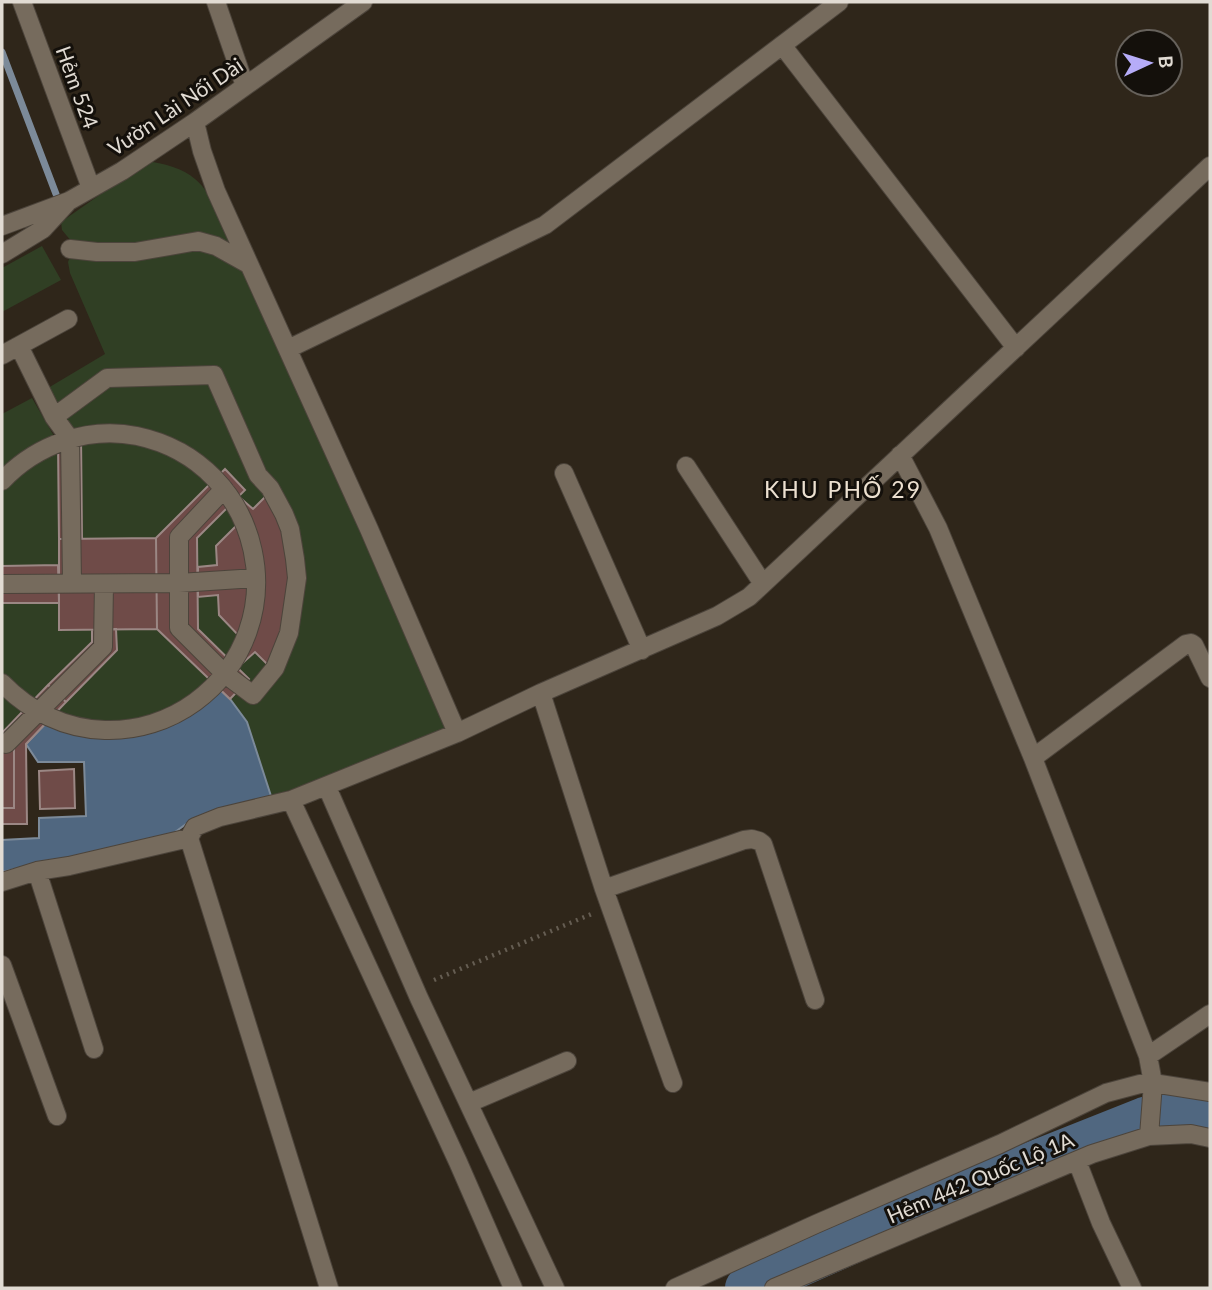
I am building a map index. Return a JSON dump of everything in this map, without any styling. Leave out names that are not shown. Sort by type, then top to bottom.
[{"type":"street","name":"Hẻm 524","points":[[22,2],[90,188]]},
{"type":"street","points":[[216,2],[245,86]]},
{"type":"street","name":"Vườn Lài Nối Dài","points":[[2,226],[69,201],[122,171],[363,2]]},
{"type":"street","points":[[288,349],[545,225],[839,2]]},
{"type":"street","points":[[782,45],[1016,348]]},
{"type":"street","points":[[195,122],[216,191],[369,529],[457,733]]},
{"type":"street","points":[[329,1288],[189,838],[195,827],[220,817],[292,800],[327,787],[457,733],[541,693],[642,650],[717,616],[749,597],[1210,166]]},
{"type":"street","points":[[2,254],[43,229],[69,201]]},
{"type":"street","points":[[70,249],[135,253],[198,241],[216,246],[248,264]]},
{"type":"street","points":[[2,355],[68,319]]},
{"type":"street","points":[[19,346],[54,417],[70,439],[72,583]]},
{"type":"street","points":[[54,417],[107,378],[214,375],[254,467],[284,513],[290,529],[297,578],[289,633],[275,668],[253,695],[225,674],[179,628],[179,537],[224,489]]},
{"type":"street","points":[[2,481],[45,448],[70,439],[104,434],[153,440],[198,463],[224,489],[239,510],[249,534],[256,578],[255,602],[248,633],[234,661],[203,696],[176,714],[146,726],[115,730],[83,728],[38,712],[2,682]]},
{"type":"street","points":[[900,456],[938,528],[1033,758],[1148,1056],[1153,1083],[1150,1124]]},
{"type":"street","points":[[686,466],[763,584]]},
{"type":"street","points":[[564,472],[642,650]]},
{"type":"street","points":[[2,584],[179,583],[256,578]]},
{"type":"street","points":[[6,744],[103,647],[104,584]]},
{"type":"street","points":[[1033,758],[1186,644],[1195,645],[1210,678]]},
{"type":"street","points":[[541,693],[608,898],[673,1083]]},
{"type":"street","points":[[327,787],[415,988],[555,1288]]},
{"type":"street","points":[[292,800],[447,1137],[513,1288]]},
{"type":"street","points":[[2,881],[189,838]]},
{"type":"street","points":[[608,898],[744,841],[759,841],[815,1000]]},
{"type":"street","points":[[37,871],[94,1049]]},
{"type":"street","points":[[2,965],[57,1115]]},
{"type":"street","points":[[1148,1056],[1210,1014]]},
{"type":"street","points":[[469,1103],[567,1061]]},
{"type":"street","points":[[675,1288],[1000,1144],[1107,1093],[1153,1083],[1210,1092]]},
{"type":"street","name":"Hẻm 442 Quốc Lộ 1A","points":[[774,1288],[807,1282],[1077,1161],[1150,1124],[1210,1138]]},
{"type":"street","points":[[1077,1161],[1101,1223],[1132,1288]]},
{"type":"path","points":[[415,988],[608,898]]},
{"type":"green space","points":[[148,161],[179,169],[201,185],[218,211],[235,247],[228,250],[131,248],[72,242],[62,230],[61,222]]},
{"type":"green space","points":[[42,246],[61,280],[2,312],[2,268]]},
{"type":"green space","points":[[187,247],[213,249],[242,271],[249,280],[450,729],[312,783],[271,796],[247,722],[230,699],[249,679],[238,667],[255,652],[272,671],[268,494],[253,509],[238,496],[245,489],[233,478],[156,538],[82,539],[70,439],[48,388],[105,354],[70,273],[70,257]]},
{"type":"green space","points":[[32,398],[58,443],[58,565],[2,566],[2,414]]},
{"type":"green space","points":[[227,508],[242,520],[217,565],[198,567],[197,538]]},
{"type":"green space","points":[[218,595],[219,615],[242,639],[226,656],[198,629],[198,597]]},
{"type":"green space","points":[[2,603],[59,603],[59,630],[92,630],[92,642],[2,733]]},
{"type":"green space","points":[[116,629],[157,629],[215,685],[146,726],[51,718],[117,650]]},
{"type":"water","points":[[215,685],[230,699],[247,722],[271,796],[189,822],[171,835],[2,872],[2,840],[39,838],[39,818],[86,816],[84,762],[38,762],[26,744],[51,718],[131,729]]},
{"type":"building","points":[[81,436],[82,539],[59,539],[58,443]]},
{"type":"building","points":[[225,469],[245,490],[197,538],[198,629],[249,679],[230,699],[157,629],[156,538]]},
{"type":"building","points":[[268,494],[288,546],[289,604],[268,665],[255,652],[238,667],[242,639],[219,615],[218,595],[198,597],[198,567],[217,565],[216,546],[242,520],[227,508],[238,496],[253,509]]},
{"type":"building","points":[[156,538],[157,629],[59,630],[59,539]]},
{"type":"building","points":[[58,565],[59,603],[2,603],[2,566]]},
{"type":"building","points":[[116,629],[117,650],[66,702],[48,685],[92,642],[92,630]]},
{"type":"building","points":[[48,685],[66,702],[26,744],[27,824],[2,824],[2,733]]},
{"type":"building","points":[[2,748],[14,748],[14,808],[2,808]]},
{"type":"building","points":[[74,769],[75,808],[40,809],[39,771]]},
{"type":"waterway","points":[[2,52],[56,194]]},
{"type":"waterway","points":[[747,1288],[994,1179],[1145,1119],[1197,1104],[1210,1107]]},
{"type":"district","name":"KHU PHỐ 29","points":[[843,489]]}]
